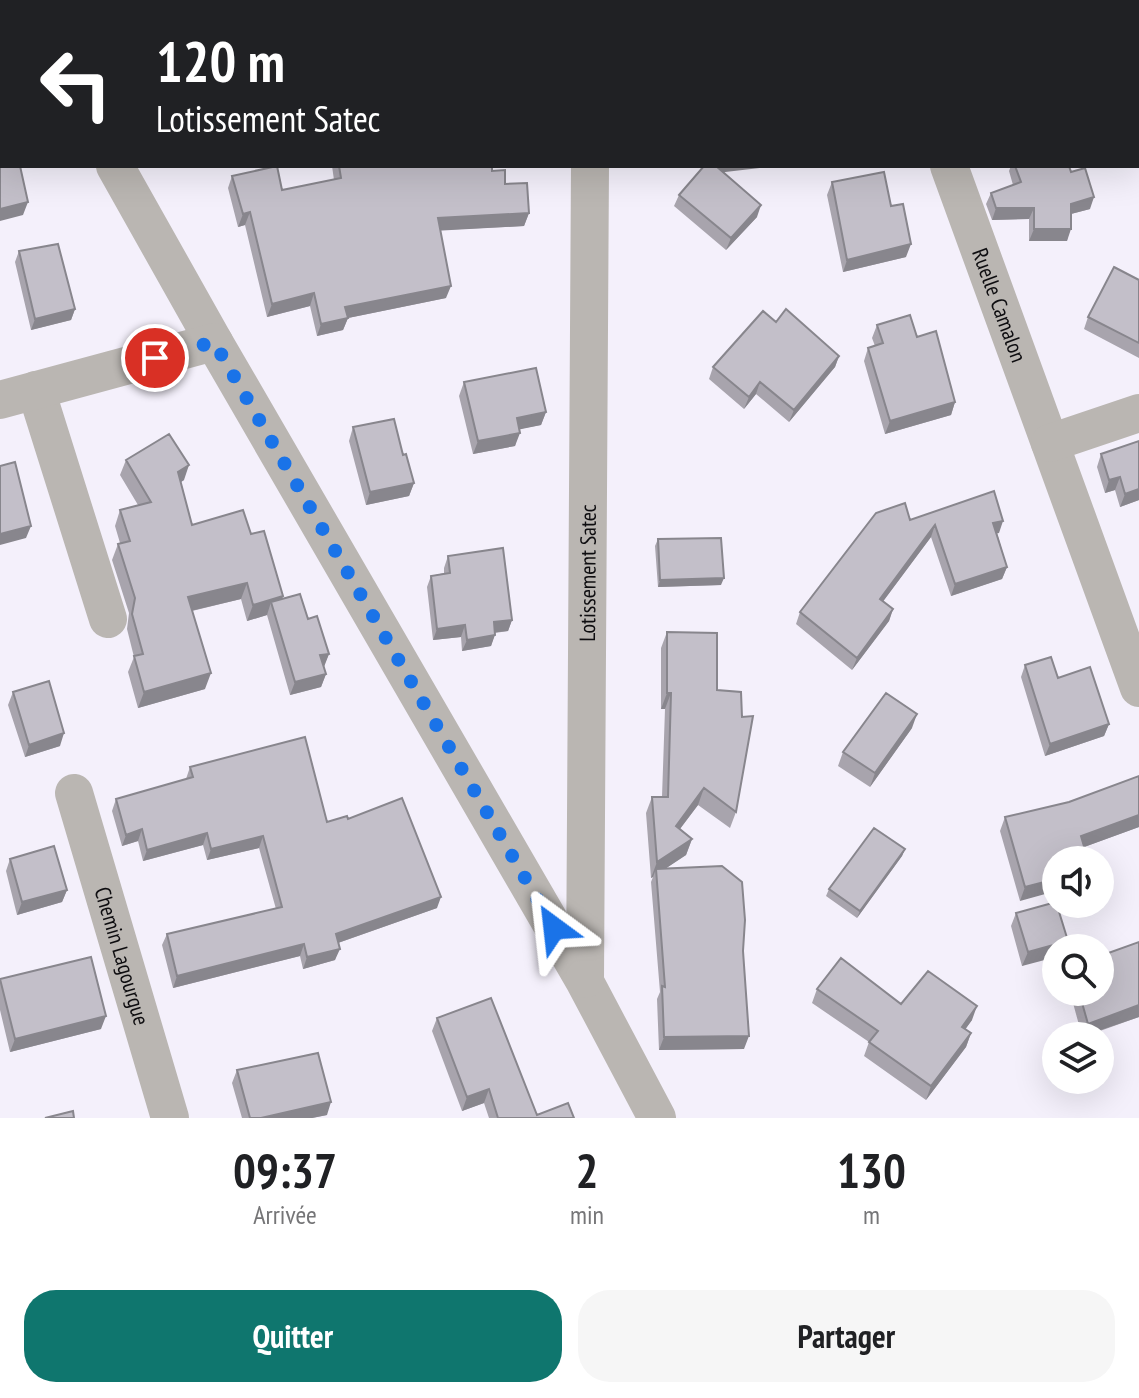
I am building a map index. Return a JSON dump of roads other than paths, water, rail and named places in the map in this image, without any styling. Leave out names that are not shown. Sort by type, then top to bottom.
[{"type":"street","name":"Lotissement Satec","points":[[116,168],[585,982],[657,1118]]},
{"type":"street","name":"Lotissement Satec","points":[[585,982],[590,168]]},
{"type":"street","name":"Ruelle Camalon","points":[[950,168],[1139,688]]},
{"type":"street","points":[[108,619],[18,395],[214,342]]},
{"type":"street","points":[[1050,443],[1139,413]]},
{"type":"street","name":"Chemin Lagourgue","points":[[74,793],[170,1118]]}]
